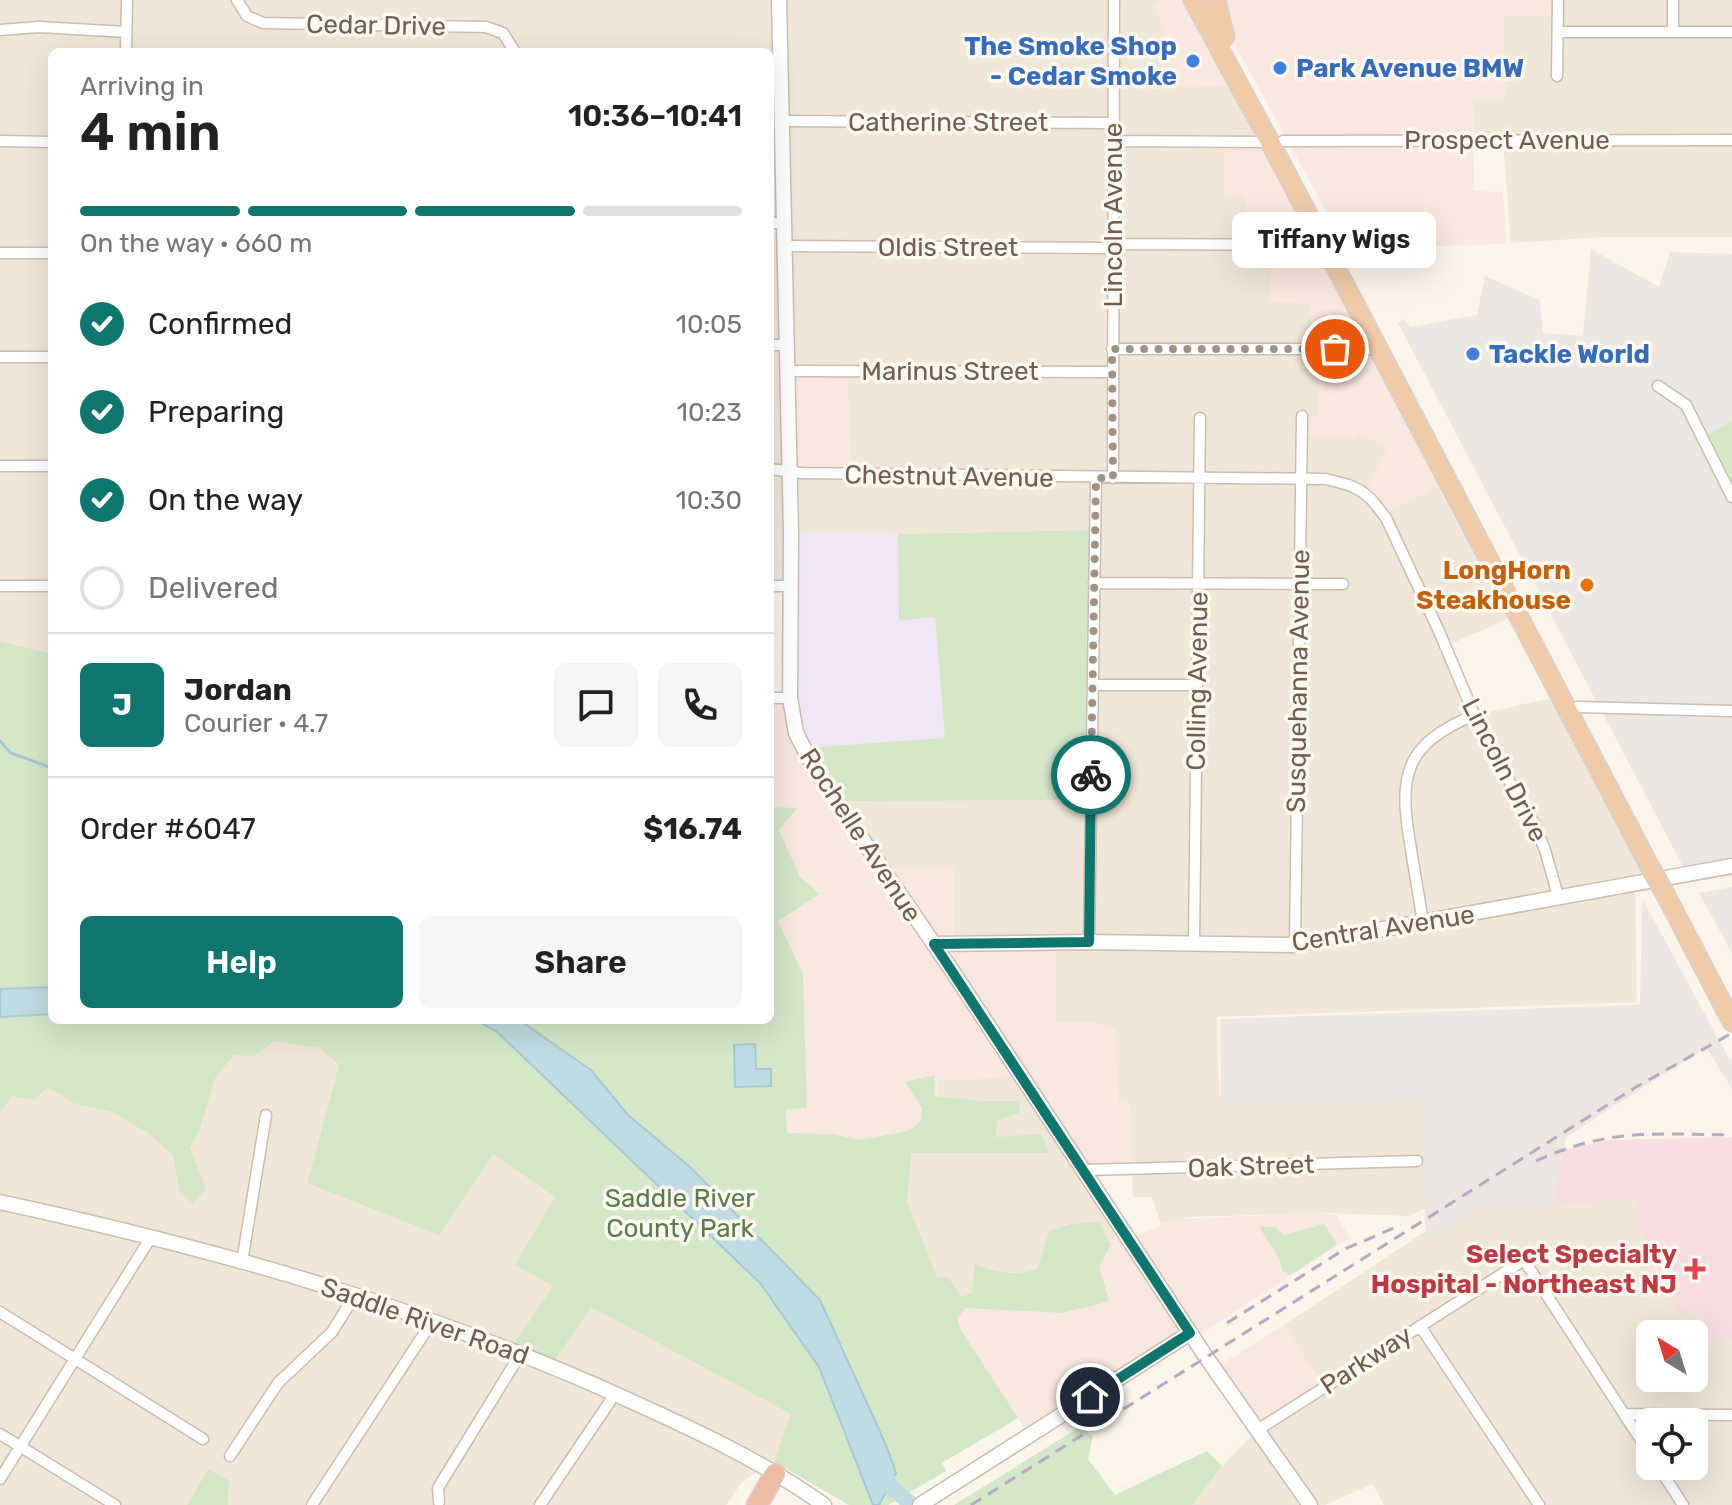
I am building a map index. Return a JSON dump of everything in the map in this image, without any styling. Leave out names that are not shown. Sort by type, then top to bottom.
[{"type":"highway","points":[[1192,0],[1225,37],[1324,245],[1656,866],[1729,1009]]},
{"type":"highway","points":[[1216,0],[1225,37]]},
{"type":"highway","points":[[1204,10],[1578,707],[1656,866]]},
{"type":"highway","points":[[757,1505],[775,1474]]},
{"type":"street","points":[[126,48],[127,0]]},
{"type":"street","name":"Cedar Drive","points":[[237,0],[247,16],[263,23],[495,29],[508,39],[513,48]]},
{"type":"street","name":"Rochelle Avenue","points":[[779,0],[776,77],[782,121],[777,223],[784,246],[788,345],[790,698],[795,729],[802,748],[1190,1333],[1310,1505]]},
{"type":"street","name":"Lincoln Avenue","points":[[1113,478],[1114,0]]},
{"type":"street","points":[[1557,76],[1558,0]]},
{"type":"street","points":[[1673,0],[1673,32]]},
{"type":"street","points":[[0,30],[39,27],[127,32]]},
{"type":"street","points":[[1558,32],[1732,32]]},
{"type":"street","name":"Catherine Street","points":[[782,121],[1113,123]]},
{"type":"street","name":"Prospect Avenue","points":[[1113,141],[1732,140]]},
{"type":"street","points":[[0,141],[48,142]]},
{"type":"street","name":"Oldis Street","points":[[784,246],[1324,245]]},
{"type":"street","points":[[0,253],[48,253]]},
{"type":"street","points":[[774,345],[788,345]]},
{"type":"street","points":[[1112,349],[1379,349]]},
{"type":"street","points":[[0,357],[48,357]]},
{"type":"street","name":"Marinus Street","points":[[788,371],[1112,372]]},
{"type":"street","points":[[1658,386],[1686,405],[1732,497]]},
{"type":"street","name":"Susquehanna Avenue","points":[[1295,945],[1302,416]]},
{"type":"street","name":"Colling Avenue","points":[[1194,943],[1200,418]]},
{"type":"street","points":[[0,466],[48,466]]},
{"type":"street","name":"Chestnut Avenue","points":[[774,469],[1096,478],[1301,479]]},
{"type":"street","points":[[1089,942],[1096,478]]},
{"type":"street","name":"Lincoln Drive","points":[[1301,479],[1326,479],[1349,485],[1361,491],[1379,508],[1438,629],[1492,752],[1534,823],[1558,896]]},
{"type":"street","points":[[1094,583],[1343,584]]},
{"type":"street","points":[[0,586],[48,586]]},
{"type":"street","points":[[774,586],[791,586]]},
{"type":"street","points":[[1093,685],[1197,685]]},
{"type":"street","points":[[774,698],[790,698]]},
{"type":"street","points":[[1578,707],[1732,711]]},
{"type":"street","points":[[1423,923],[1404,807],[1406,779],[1417,754],[1434,735],[1474,715]]},
{"type":"street","name":"Central Avenue","points":[[934,944],[1089,942],[1295,945],[1732,866]]},
{"type":"street","points":[[242,1262],[266,1115]]},
{"type":"street","name":"Oak Street","points":[[1084,1170],[1417,1161]]},
{"type":"street","name":"Saddle River Road","points":[[0,1202],[151,1237],[433,1320],[521,1353],[699,1433],[775,1474],[824,1505]]},
{"type":"street","points":[[0,1479],[151,1237]]},
{"type":"street","name":"Parkway","points":[[1256,1431],[1524,1260],[1636,1432]]},
{"type":"street","points":[[230,1456],[278,1383],[332,1332],[355,1295]]},
{"type":"street","points":[[0,1312],[203,1439]]},
{"type":"street","points":[[312,1505],[433,1320]]},
{"type":"street","points":[[1420,1326],[1539,1505]]},
{"type":"street","points":[[920,1505],[1190,1333]]},
{"type":"street","points":[[439,1502],[438,1488],[521,1353]]},
{"type":"street","points":[[540,1505],[615,1394]]},
{"type":"street","points":[[1624,1414],[1732,1415]]},
{"type":"street","points":[[0,1434],[115,1505]]},
{"type":"street","points":[[1667,1480],[1683,1505]]},
{"type":"shaded area","points":[[0,0],[1167,0],[1154,7],[1165,31],[1163,86],[1240,85],[1270,142],[1225,195],[1245,194],[1272,245],[1311,304],[1313,348],[1318,349],[1319,416],[1358,431],[1388,448],[1365,494],[1384,514],[1437,485],[1508,619],[1446,646],[1474,715],[1552,698],[1647,881],[1635,884],[1637,1002],[1217,1017],[1222,1106],[1422,1100],[1425,1208],[1410,1216],[1317,1213],[1188,1217],[1161,1224],[1152,1197],[1133,1197],[1130,1102],[1118,1102],[1115,1029],[1093,1022],[1056,1022],[954,944],[882,870],[836,801],[1094,530],[791,533],[791,586],[774,586],[774,48],[48,48],[48,653],[0,641]]},
{"type":"shaded area","points":[[1167,0],[1191,0],[1240,85],[1163,87],[1165,31],[1154,7]]},
{"type":"shaded area","points":[[1216,0],[1558,0],[1558,14],[1503,16],[1505,98],[1473,99],[1474,191],[1503,192],[1506,244],[1347,249],[1230,36]]},
{"type":"shaded area","points":[[1558,0],[1732,0],[1732,237],[1605,237],[1511,243],[1503,141],[1474,140],[1473,98],[1505,98],[1503,16],[1557,14]]},
{"type":"shaded area","points":[[1223,141],[1270,142],[1447,479],[1384,514],[1365,494],[1388,448],[1358,432],[1352,437],[1301,437],[1302,416],[1319,416],[1318,349],[1313,349],[1311,304],[1270,301],[1272,245],[1246,245],[1245,195],[1225,195]]},
{"type":"shaded area","points":[[1591,249],[1659,287],[1670,252],[1732,254],[1732,421],[1703,438],[1732,497],[1732,866],[1687,874],[1398,323],[1404,319],[1410,327],[1477,315],[1485,276],[1540,300],[1543,333],[1583,336]]},
{"type":"shaded area","points":[[848,370],[851,474],[790,471],[788,371]]},
{"type":"shaded area","points":[[791,533],[898,534],[899,621],[935,616],[945,738],[802,748],[796,733]]},
{"type":"shaded area","points":[[774,698],[790,698],[792,717],[882,869],[955,867],[954,943],[1056,942],[1056,1022],[1093,1022],[1115,1029],[1118,1101],[1130,1102],[1132,1169],[1084,1170],[1022,1076],[938,1080],[937,1151],[895,1152],[787,1133],[786,1109],[807,1107],[803,975],[778,921],[800,877],[779,830],[798,809],[774,807]]},
{"type":"shaded area","points":[[1732,887],[1732,953],[1699,893]]},
{"type":"shaded area","points":[[1644,902],[1732,1064],[1732,1089],[1706,1047],[1566,1137],[1552,1205],[1483,1208],[1426,1242],[1421,1100],[1221,1106],[1220,1019],[1640,1005]]},
{"type":"shaded area","points":[[278,1031],[319,1048],[339,1065],[307,1183],[493,1154],[555,1197],[516,1265],[553,1286],[515,1344],[555,1360],[591,1306],[792,1414],[774,1462],[743,1481],[726,1505],[228,1505],[229,1480],[208,1469],[187,1505],[0,1505],[0,1086],[217,1051]]},
{"type":"shaded area","points":[[1022,1076],[1125,1233],[949,1311],[895,1195],[895,1152],[937,1150],[938,1080]]},
{"type":"shaded area","name":"Select Specialty Hospital - Northeast NJ","points":[[1732,1137],[1732,1340],[1708,1340],[1708,1320],[1703,1320],[1703,1316],[1693,1309],[1680,1315],[1640,1230],[1635,1200],[1552,1205],[1563,1150],[1609,1140]]},
{"type":"shaded area","points":[[1635,1200],[1640,1230],[1680,1315],[1693,1308],[1703,1316],[1703,1320],[1636,1320],[1636,1392],[1708,1392],[1708,1340],[1732,1340],[1732,1505],[1384,1505],[1373,1484],[1325,1505],[1192,1505],[1222,1466],[1256,1431],[1324,1388],[1284,1325],[1426,1231],[1427,1242],[1483,1208]]},
{"type":"shaded area","points":[[1317,1213],[1336,1215],[1350,1238],[1194,1338],[1029,1436],[949,1311],[1125,1233],[1130,1239],[1175,1219]]},
{"type":"shaded area","points":[[1284,1325],[1324,1387],[1256,1431],[1214,1369]]},
{"type":"green space","points":[[1732,421],[1732,497],[1702,438]]},
{"type":"green space","points":[[1095,530],[1091,800],[836,801],[802,748],[945,738],[935,617],[899,621],[898,534]]},
{"type":"green space","name":"Saddle River County Park","points":[[0,641],[48,653],[48,1024],[774,1024],[774,807],[798,808],[779,830],[800,877],[820,894],[778,921],[803,974],[807,1108],[786,1109],[787,1133],[832,1134],[860,1140],[908,1131],[921,1121],[922,1108],[905,1082],[935,1075],[934,1096],[1020,1101],[1019,1113],[997,1120],[996,1137],[1041,1134],[1049,1153],[911,1153],[907,1202],[937,1277],[948,1277],[961,1297],[972,1293],[975,1264],[1006,1273],[1030,1271],[1038,1268],[1049,1231],[1071,1224],[1099,1222],[1111,1245],[1099,1266],[1109,1300],[1063,1313],[965,1308],[957,1319],[961,1330],[1018,1418],[942,1463],[946,1471],[888,1505],[849,1505],[774,1462],[791,1414],[591,1307],[555,1360],[514,1344],[553,1286],[515,1265],[555,1197],[493,1154],[439,1235],[307,1183],[339,1065],[319,1048],[275,1041],[253,1056],[234,1055],[215,1078],[200,1128],[190,1148],[206,1188],[193,1204],[180,1191],[173,1155],[148,1133],[112,1112],[73,1103],[46,1088],[35,1100],[12,1096],[0,1112]]},
{"type":"green space","points":[[1324,1224],[1337,1244],[1289,1276],[1286,1271],[1283,1272],[1279,1258],[1259,1227],[1275,1227],[1284,1235]]},
{"type":"green space","points":[[1080,1427],[1093,1436],[1088,1459],[1115,1495],[1207,1451],[1222,1466],[1192,1505],[954,1505]]},
{"type":"green space","points":[[208,1469],[229,1480],[228,1505],[187,1505]]},
{"type":"water","points":[[48,987],[48,1014],[0,1017],[0,989]]},
{"type":"water","points":[[483,1024],[525,1024],[591,1070],[628,1115],[690,1167],[820,1300],[896,1473],[879,1505],[873,1505],[819,1367],[760,1283],[496,1031]]},
{"type":"water","points":[[755,1044],[756,1069],[771,1069],[771,1086],[735,1087],[734,1045]]},
{"type":"waterway","points":[[0,741],[11,753],[48,767]]},
{"type":"waterway","points":[[882,1466],[890,1486],[912,1505]]},
{"type":"railway","points":[[971,1505],[1636,1087],[1732,1033]]},
{"type":"railway","points":[[1536,1161],[1586,1143],[1632,1135],[1732,1135]]},
{"type":"railway","points":[[1227,1323],[1345,1249],[1401,1225]]},
{"type":"way so far","points":[[1091,775],[1096,478],[1113,478],[1112,349],[1335,349]]},
{"type":"place","name":"The Smoke Shop - Cedar Smoke","points":[[1193,61]]},
{"type":"place","name":"Park Avenue BMW","points":[[1280,68]]},
{"type":"place","name":"Tiffany Wigs","points":[[1335,349]]},
{"type":"place","name":"Tackle World","points":[[1473,354]]},
{"type":"place","name":"LongHorn Steakhouse","points":[[1587,585]]},
{"type":"place","name":"Select Specialty Hospital - Northeast NJ","points":[[1695,1269]]},
{"type":"route","points":[[1090,1397],[1190,1333],[934,944],[1089,942],[1091,775]]}]
